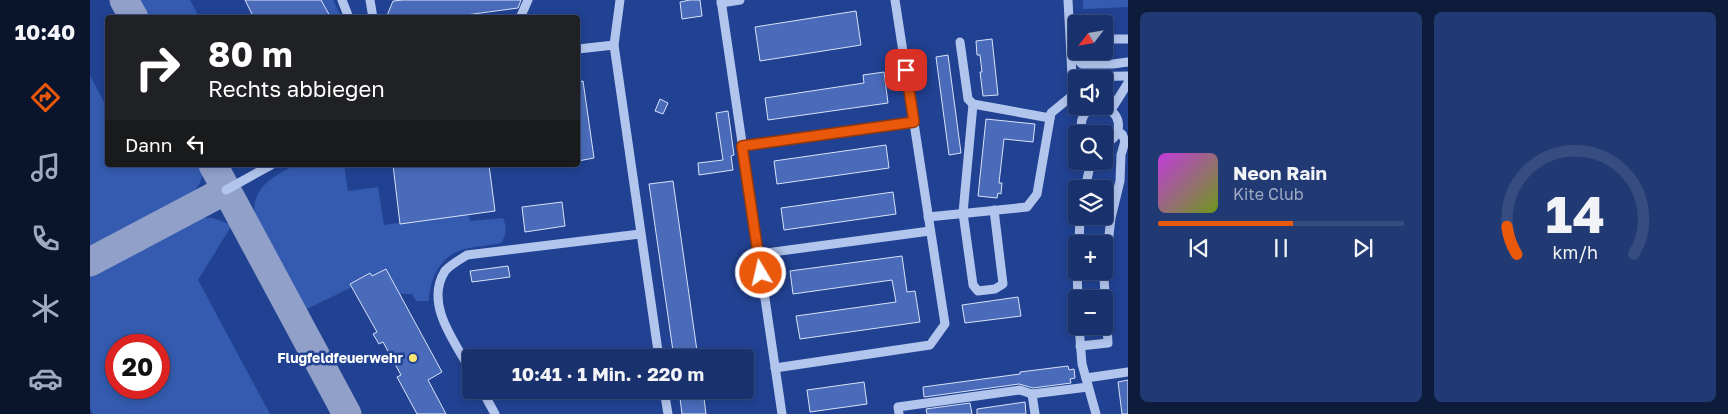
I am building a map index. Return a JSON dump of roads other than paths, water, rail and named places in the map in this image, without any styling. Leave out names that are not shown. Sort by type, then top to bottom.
[{"type":"street","points":[[342,0],[348,15]]},
{"type":"street","points":[[370,0],[372,15]]},
{"type":"street","points":[[521,15],[528,0]]},
{"type":"street","points":[[620,0],[614,45],[658,349]]},
{"type":"street","points":[[740,0],[721,2],[782,414]]},
{"type":"street","points":[[775,368],[930,345],[945,324],[895,0]]},
{"type":"street","points":[[1068,0],[1070,15]]},
{"type":"street","points":[[1113,39],[1128,40]]},
{"type":"street","points":[[960,42],[968,99],[973,104],[1050,118]]},
{"type":"street","points":[[580,49],[614,45]]},
{"type":"street","points":[[1078,60],[1082,64],[1128,62]]},
{"type":"street","points":[[1113,76],[1128,76]]},
{"type":"street","points":[[1113,107],[1128,83]]},
{"type":"street","points":[[928,217],[1027,207],[1037,194],[1051,114],[1068,101]]},
{"type":"street","points":[[973,104],[962,213],[973,285],[978,291],[995,289],[1003,284],[994,210]]},
{"type":"street","points":[[1113,113],[1118,119],[1118,131],[1113,137]]},
{"type":"street","points":[[742,146],[914,122]]},
{"type":"street","points":[[1080,346],[1108,343],[1104,278],[1111,218],[1120,181],[1121,155],[1125,140],[1118,131]]},
{"type":"street","points":[[226,190],[267,167]]},
{"type":"street","points":[[758,254],[930,231]]},
{"type":"street","points":[[462,355],[442,318],[437,293],[446,270],[467,255],[640,234]]},
{"type":"street","points":[[1080,335],[1082,364],[1096,414]]},
{"type":"street","points":[[899,414],[898,407],[1020,390],[1032,394],[1128,372]]},
{"type":"street","points":[[1032,394],[1035,414]]},
{"type":"street","points":[[487,399],[495,414]]},
{"type":"street","points":[[666,399],[668,414]]},
{"type":"place","name":"Flugfeldfeuerwehr","points":[[413,358]]}]
